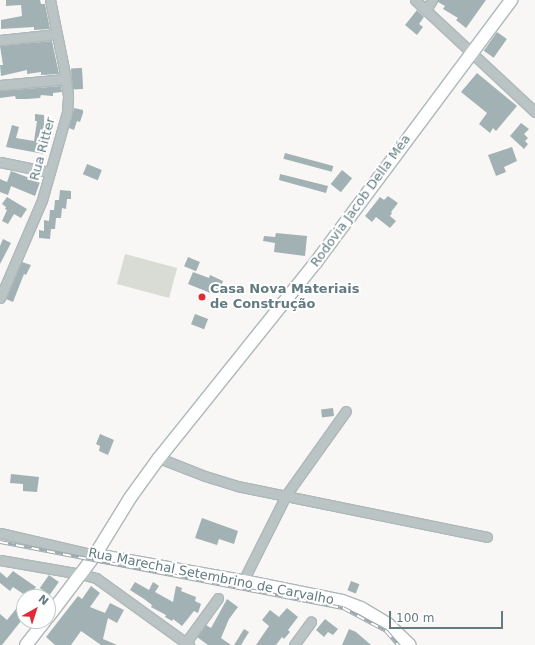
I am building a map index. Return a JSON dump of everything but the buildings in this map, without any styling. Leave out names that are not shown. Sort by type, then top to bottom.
[{"type":"street","name":"Rua Ritter","points":[[0,298],[42,200],[67,112],[68,96],[66,80],[50,0]]},
{"type":"street","points":[[415,0],[535,112]]},
{"type":"street","points":[[426,10],[432,0]]},
{"type":"street","name":"Rodovia Jacob Della Méa","points":[[56,606],[95,555],[130,498],[159,458],[316,262],[511,0]]},
{"type":"street","points":[[0,40],[57,34]]},
{"type":"street","points":[[0,85],[66,80]]},
{"type":"street","points":[[0,162],[49,172]]},
{"type":"street","points":[[243,581],[286,494],[346,411]]},
{"type":"street","points":[[159,458],[205,476],[237,486],[286,494],[487,537]]},
{"type":"street","name":"Rua Marechal Setembrino de Carvalho","points":[[0,533],[95,555],[243,581],[342,601],[361,608],[388,624],[410,645]]},
{"type":"street","name":"Rua Marechal Setembrino de Carvalho","points":[[0,560],[80,574],[104,582],[186,644]]},
{"type":"street","points":[[186,644],[218,598]]},
{"type":"street","points":[[294,645],[311,622]]},
{"type":"street","points":[[26,645],[39,629]]},
{"type":"shaded area","points":[[125,254],[177,268],[169,298],[117,284]]},
{"type":"railway","points":[[0,542],[343,608],[386,631],[398,645]]},
{"type":"place","name":"Casa Nova Materiais de Construção","points":[[202,297]]}]
